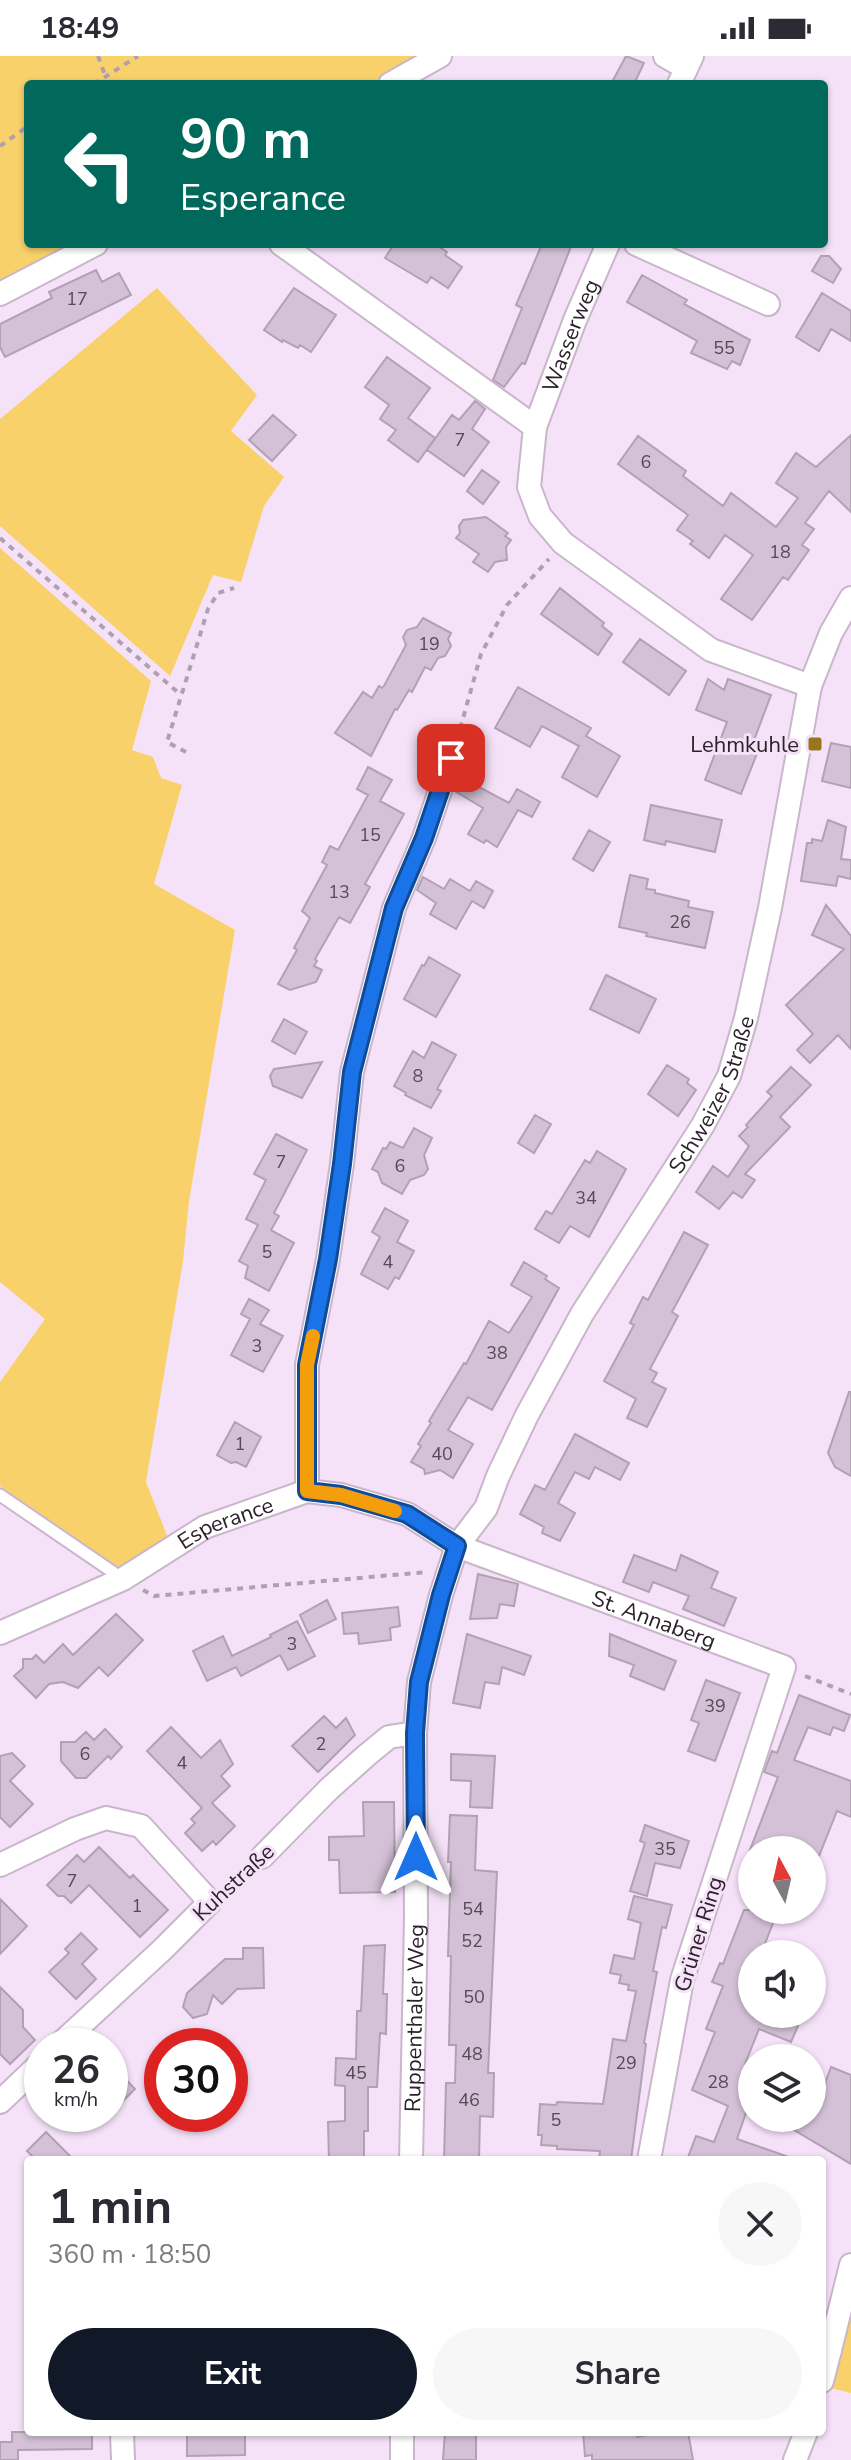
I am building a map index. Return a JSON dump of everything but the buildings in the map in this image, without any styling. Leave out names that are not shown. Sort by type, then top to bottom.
[{"type":"street","points":[[397,80],[440,56]]},
{"type":"street","points":[[665,56],[686,69]]},
{"type":"street","points":[[0,294],[88,248]]},
{"type":"street","points":[[287,248],[535,427],[529,487],[540,516],[563,543],[711,650],[810,686]]},
{"type":"street","name":"Wasserweg","points":[[535,427],[575,320],[606,248]]},
{"type":"street","points":[[645,248],[768,304]]},
{"type":"street","name":"Schweizer Straße","points":[[457,1546],[486,1508],[527,1415],[582,1314],[703,1125],[729,1076],[746,1018],[770,908],[810,686],[831,633],[851,598]]},
{"type":"street","points":[[307,1491],[307,1365],[328,1259],[352,1072],[394,908],[424,838],[451,758]]},
{"type":"street","name":"Esperance","points":[[0,1633],[123,1579],[205,1527],[307,1491],[341,1495],[407,1514],[457,1546]]},
{"type":"street","name":"Ruppenthaler Weg","points":[[411,2156],[416,1919],[415,1733],[419,1682],[457,1546]]},
{"type":"street","name":"St. Annaberg","points":[[457,1546],[784,1667]]},
{"type":"street","name":"Grüner Ring","points":[[650,2156],[682,1980],[784,1667]]},
{"type":"street","name":"Kuhstraße","points":[[262,1857],[329,1789],[389,1737],[415,1733]]},
{"type":"street","points":[[0,1865],[75,1829],[106,1818],[141,1826],[210,1902]]},
{"type":"street","name":"Kuhstraße","points":[[78,2028],[210,1902]]},
{"type":"street","points":[[0,2102],[24,2079]]},
{"type":"street","points":[[826,2349],[851,2265]]},
{"type":"street","points":[[122,2436],[123,2460]]},
{"type":"street","points":[[402,2436],[402,2460]]},
{"type":"street","points":[[795,2460],[804,2436]]},
{"type":"lane","points":[[0,1495],[123,1579]]},
{"type":"path","points":[[98,56],[106,78]]},
{"type":"path","points":[[102,80],[138,56]]},
{"type":"path","points":[[0,146],[24,129]]},
{"type":"path","points":[[0,538],[181,695]]},
{"type":"path","points":[[451,758],[481,654],[494,629],[507,605],[563,543]]},
{"type":"path","points":[[186,752],[167,742],[208,609],[218,593],[234,588]]},
{"type":"path","points":[[123,1579],[154,1596],[449,1570]]},
{"type":"path","points":[[784,1667],[851,1694]]},
{"type":"path","name":"Kuhstraße","points":[[210,1902],[230,1879],[262,1857]]},
{"type":"shaded area","points":[[0,56],[420,56],[376,80],[24,80],[24,248],[71,248],[0,286]]},
{"type":"shaded area","points":[[157,288],[257,395],[231,431],[284,477],[264,506],[241,582],[213,575],[170,676],[0,526],[0,419]]},
{"type":"shaded area","points":[[0,548],[151,681],[132,750],[153,757],[161,778],[182,785],[154,884],[235,930],[146,1482],[168,1538],[118,1567],[0,1486],[0,1382],[45,1319],[0,1282]]},
{"type":"shaded area","points":[[851,2276],[851,2393],[826,2387],[826,2371]]},
{"type":"slow traffic","points":[[313,1336],[307,1365],[307,1491],[341,1495],[395,1511]]},
{"type":"place","name":"Lehmkuhle","points":[[815,744]]},
{"type":"route","points":[[416,1857],[415,1733],[419,1682],[457,1546],[407,1514],[341,1495],[307,1491],[307,1365],[328,1259],[352,1072],[394,908],[424,838],[451,758]]}]
